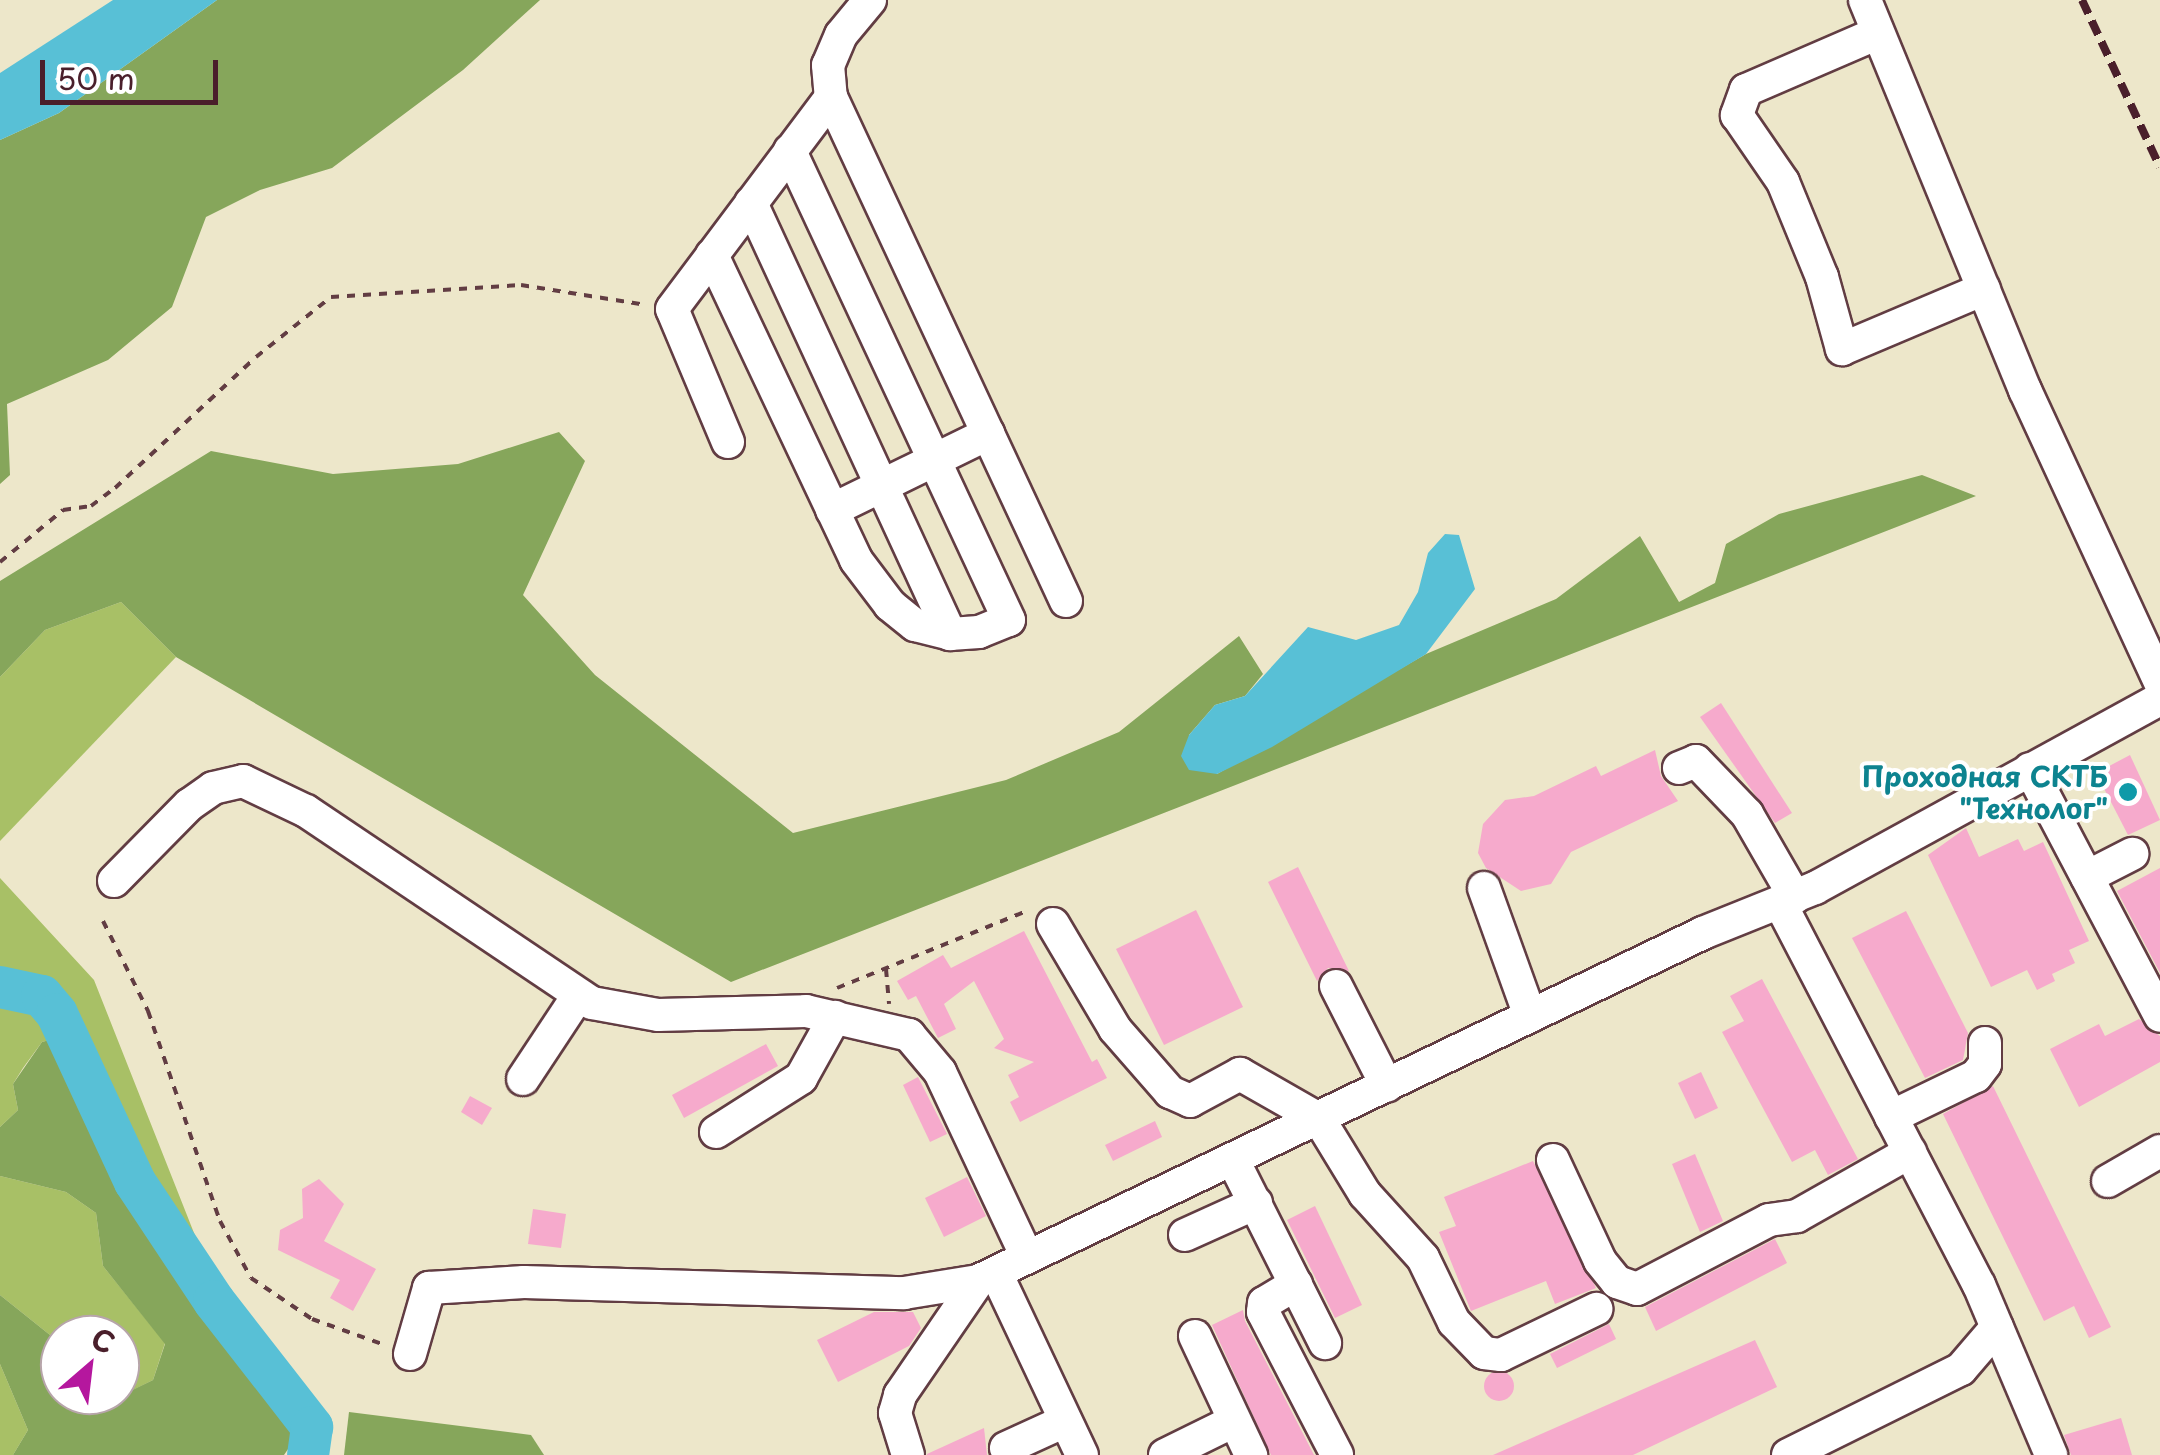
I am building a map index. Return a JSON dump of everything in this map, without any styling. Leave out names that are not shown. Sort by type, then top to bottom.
[{"type":"street","points":[[870,0],[841,35],[828,65],[831,96],[1066,601]]},
{"type":"street","points":[[1864,0],[1984,288],[2160,682]]},
{"type":"street","points":[[1878,33],[1746,90],[1737,115],[1783,182],[1822,277],[1842,349],[1984,288]]},
{"type":"street","points":[[728,442],[672,309],[831,96]]},
{"type":"street","points":[[712,256],[856,560],[890,605],[915,625],[950,634],[979,632],[1009,620],[790,151]]},
{"type":"street","points":[[751,202],[950,634]]},
{"type":"street","points":[[832,510],[988,434]]},
{"type":"street","points":[[410,1354],[429,1288],[524,1282],[904,1292],[987,1277],[1530,1016],[1788,900],[2160,700]]},
{"type":"street","points":[[1679,768],[1696,761],[1747,814],[1891,1117],[1997,1327],[2051,1455]]},
{"type":"street","points":[[2030,769],[2160,1016]]},
{"type":"street","points":[[114,881],[189,806],[213,788],[243,781],[306,811],[578,996],[622,1012],[820,1014],[909,1034],[940,1072],[1026,1257]]},
{"type":"street","points":[[2087,877],[2132,854]]},
{"type":"street","points":[[1484,888],[1530,1016]]},
{"type":"street","points":[[1052,924],[1114,1029],[1170,1092],[1190,1101],[1240,1074],[1319,1119],[1365,1194],[1423,1258],[1461,1331],[1484,1353],[1501,1355],[1596,1309]]},
{"type":"street","points":[[1336,986],[1387,1086]]},
{"type":"street","points":[[523,1078],[578,996]]},
{"type":"street","points":[[716,1132],[800,1078],[820,1014]]},
{"type":"street","points":[[1891,1117],[1976,1076],[1985,1064],[1985,1043]]},
{"type":"street","points":[[2108,1181],[2160,1151]]},
{"type":"street","points":[[1554,1160],[1600,1261],[1617,1282],[1638,1289],[1769,1220],[1797,1216],[1910,1152]]},
{"type":"street","points":[[1233,1160],[1325,1343]]},
{"type":"street","points":[[1185,1235],[1256,1203]]},
{"type":"street","points":[[987,1277],[1082,1455]]},
{"type":"street","points":[[908,1455],[895,1413],[900,1395],[987,1277]]},
{"type":"street","points":[[1296,1284],[1264,1302],[1264,1312],[1337,1455]]},
{"type":"street","points":[[1788,1455],[1961,1369],[1997,1327]]},
{"type":"street","points":[[1195,1336],[1251,1455]]},
{"type":"street","points":[[1006,1448],[1066,1421]]},
{"type":"street","points":[[1165,1455],[1234,1421]]},
{"type":"path","points":[[0,562],[63,510],[92,506],[116,488],[256,356],[331,298],[521,285],[672,309]]},
{"type":"path","points":[[820,1014],[832,989],[1014,913],[1031,910],[1052,924]]},
{"type":"path","points":[[103,922],[148,1010],[220,1221],[250,1278],[312,1320],[410,1354]]},
{"type":"path","points":[[886,969],[887,1026]]},
{"type":"green space","points":[[217,0],[540,0],[463,70],[332,168],[260,190],[206,217],[172,307],[108,360],[7,404],[10,475],[0,484],[0,140],[59,113]]},
{"type":"green space","points":[[559,432],[585,461],[523,595],[595,675],[793,833],[1006,780],[1119,732],[1239,636],[1263,674],[1245,696],[1215,705],[1189,735],[1217,774],[1426,654],[1556,599],[1640,536],[1679,602],[1715,583],[1726,544],[1779,514],[1922,475],[1976,496],[731,982],[176,657],[121,602],[45,630],[0,677],[0,581],[211,451],[333,474],[458,464]]},
{"type":"green space","points":[[121,602],[176,657],[0,841],[0,677],[45,630]]},
{"type":"green space","points":[[0,878],[94,980],[196,1238],[147,1172],[70,1011],[44,988],[0,977]]},
{"type":"green space","points":[[0,994],[48,1012],[60,1037],[42,1042],[23,1068],[13,1084],[18,1110],[0,1127]]},
{"type":"green space","points":[[60,1037],[125,1185],[299,1433],[284,1455],[13,1455],[28,1430],[0,1364],[0,1295],[40,1327],[40,1415],[140,1415],[140,1386],[153,1380],[165,1344],[103,1266],[96,1213],[66,1192],[0,1176],[0,1127],[18,1110],[13,1084],[42,1042]]},
{"type":"green space","points":[[0,1176],[66,1192],[96,1213],[103,1266],[165,1343],[153,1380],[140,1386],[140,1315],[40,1315],[40,1327],[0,1295]]},
{"type":"green space","points":[[0,1364],[28,1430],[13,1455],[0,1455]]},
{"type":"green space","points":[[349,1412],[531,1435],[544,1455],[344,1455]]},
{"type":"water","points":[[113,0],[217,0],[59,113],[0,140],[0,73]]},
{"type":"water","points":[[1445,534],[1459,535],[1475,589],[1426,654],[1272,747],[1217,774],[1189,770],[1181,756],[1189,735],[1215,705],[1245,696],[1308,627],[1356,640],[1399,625],[1418,592],[1428,553]]},
{"type":"building","points":[[1721,703],[1792,813],[1775,823],[1700,717]]},
{"type":"building","points":[[1655,750],[1661,776],[1678,801],[1571,852],[1551,884],[1521,891],[1486,868],[1478,853],[1483,824],[1505,800],[1534,796],[1596,766],[1601,776]]},
{"type":"building","name":"Проходная СКТБ \"Технолог\"","points":[[2130,755],[2160,820],[2128,835],[2096,773]]},
{"type":"building","points":[[1966,828],[1979,857],[2018,839],[2024,851],[2043,842],[2089,941],[2069,950],[2075,963],[2052,974],[2055,981],[2037,990],[2027,970],[1991,987],[1928,855]]},
{"type":"building","points":[[1298,867],[1349,971],[1328,968],[1317,981],[1268,882]]},
{"type":"building","points":[[2160,868],[2160,973],[2117,891]]},
{"type":"building","points":[[1196,910],[1243,1007],[1164,1045],[1116,949]]},
{"type":"building","points":[[1906,911],[1968,1033],[1963,1060],[1925,1078],[1852,938]]},
{"type":"building","points":[[1024,931],[1092,1062],[1097,1059],[1107,1078],[1020,1122],[1010,1102],[1019,1097],[1008,1075],[1034,1062],[994,1048],[1004,1039],[974,981],[944,1004],[956,1029],[938,1038],[916,996],[908,1000],[897,981],[943,955],[951,968]]},
{"type":"building","points":[[1762,979],[1858,1159],[1828,1175],[1815,1150],[1792,1162],[1722,1032],[1744,1021],[1730,996]]},
{"type":"building","points":[[2139,1019],[2160,1036],[2160,1062],[2079,1107],[2050,1049],[2099,1024],[2105,1036]]},
{"type":"building","points":[[766,1044],[778,1066],[684,1118],[672,1095]]},
{"type":"building","points":[[1701,1072],[1718,1108],[1695,1119],[1678,1083]]},
{"type":"building","points":[[918,1077],[947,1134],[930,1142],[903,1085]]},
{"type":"building","points":[[1993,1086],[2111,1327],[2089,1338],[2074,1306],[2044,1321],[1943,1114]]},
{"type":"building","points":[[470,1096],[492,1108],[482,1125],[461,1112]]},
{"type":"building","points":[[1155,1121],[1162,1137],[1113,1161],[1105,1145]]},
{"type":"building","points":[[1695,1154],[1723,1221],[1700,1232],[1672,1164]]},
{"type":"building","points":[[1533,1161],[1596,1288],[1555,1304],[1546,1281],[1471,1311],[1439,1232],[1456,1226],[1444,1197]]},
{"type":"building","points":[[967,1177],[986,1216],[944,1237],[925,1198]]},
{"type":"building","points":[[319,1179],[344,1204],[324,1241],[376,1269],[353,1311],[330,1298],[340,1280],[278,1250],[280,1230],[303,1218],[302,1189]]},
{"type":"building","points":[[1315,1206],[1362,1305],[1335,1318],[1287,1220]]},
{"type":"building","points":[[533,1209],[566,1214],[561,1248],[528,1244]]},
{"type":"building","points":[[1775,1239],[1787,1263],[1656,1331],[1645,1307]]},
{"type":"building","points":[[1243,1310],[1245,1321],[1314,1455],[1271,1455],[1212,1325]]},
{"type":"building","points":[[874,1312],[913,1312],[921,1328],[909,1346],[838,1382],[817,1340]]},
{"type":"building","points":[[1609,1324],[1616,1339],[1557,1368],[1550,1354]]},
{"type":"building","points":[[1755,1340],[1777,1387],[1633,1455],[1493,1455]]},
{"type":"building","points":[[1499,1371],[1510,1375],[1514,1386],[1510,1397],[1499,1401],[1488,1397],[1484,1386],[1488,1375]]},
{"type":"building","points":[[2121,1418],[2132,1455],[2071,1455],[2064,1435]]},
{"type":"building","points":[[984,1428],[987,1455],[927,1455],[927,1454]]},
{"type":"waterway","points":[[0,987],[42,996],[57,1014],[135,1182],[214,1301],[312,1427],[308,1455]]},
{"type":"railway","points":[[2082,0],[2160,167]]},
{"type":"place","name":"Проходная СКТБ \"Технолог\"","points":[[2128,792]]}]
